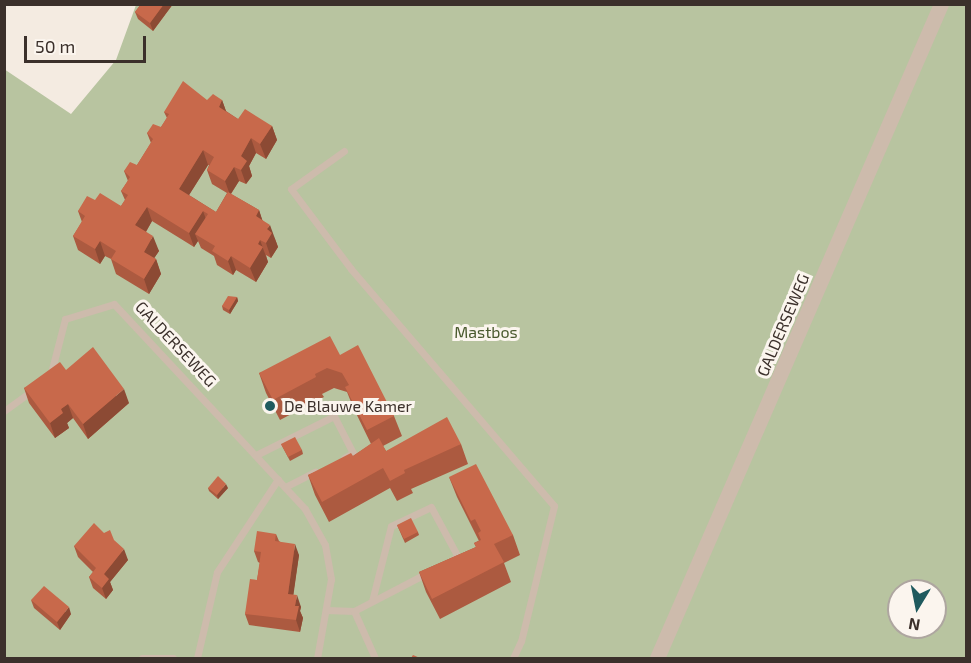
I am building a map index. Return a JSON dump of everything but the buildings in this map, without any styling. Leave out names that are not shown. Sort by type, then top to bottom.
[{"type":"street","name":"GALDERSEWEG","points":[[657,658],[941,4]]},
{"type":"lane","points":[[344,151],[291,189],[351,269],[554,506],[521,641],[513,658]]},
{"type":"lane","name":"GALDERSEWEG","points":[[4,411],[49,377],[65,319],[114,304],[278,479],[304,509],[325,545],[331,579],[317,658]]},
{"type":"lane","points":[[256,454],[334,416],[352,453],[333,463]]},
{"type":"lane","points":[[285,487],[324,468]]},
{"type":"lane","points":[[197,658],[217,572],[278,479]]},
{"type":"lane","points":[[372,601],[391,526],[431,507],[458,557],[448,562]]},
{"type":"lane","points":[[326,610],[354,611],[439,567]]},
{"type":"lane","points":[[354,611],[375,658]]},
{"type":"lane","points":[[142,658],[173,658]]},
{"type":"green space","name":"Mastbos","points":[[136,5],[966,5],[966,658],[5,658],[4,69],[71,114],[116,60]]},
{"type":"place","name":"De Blauwe Kamer","points":[[270,406]]}]
